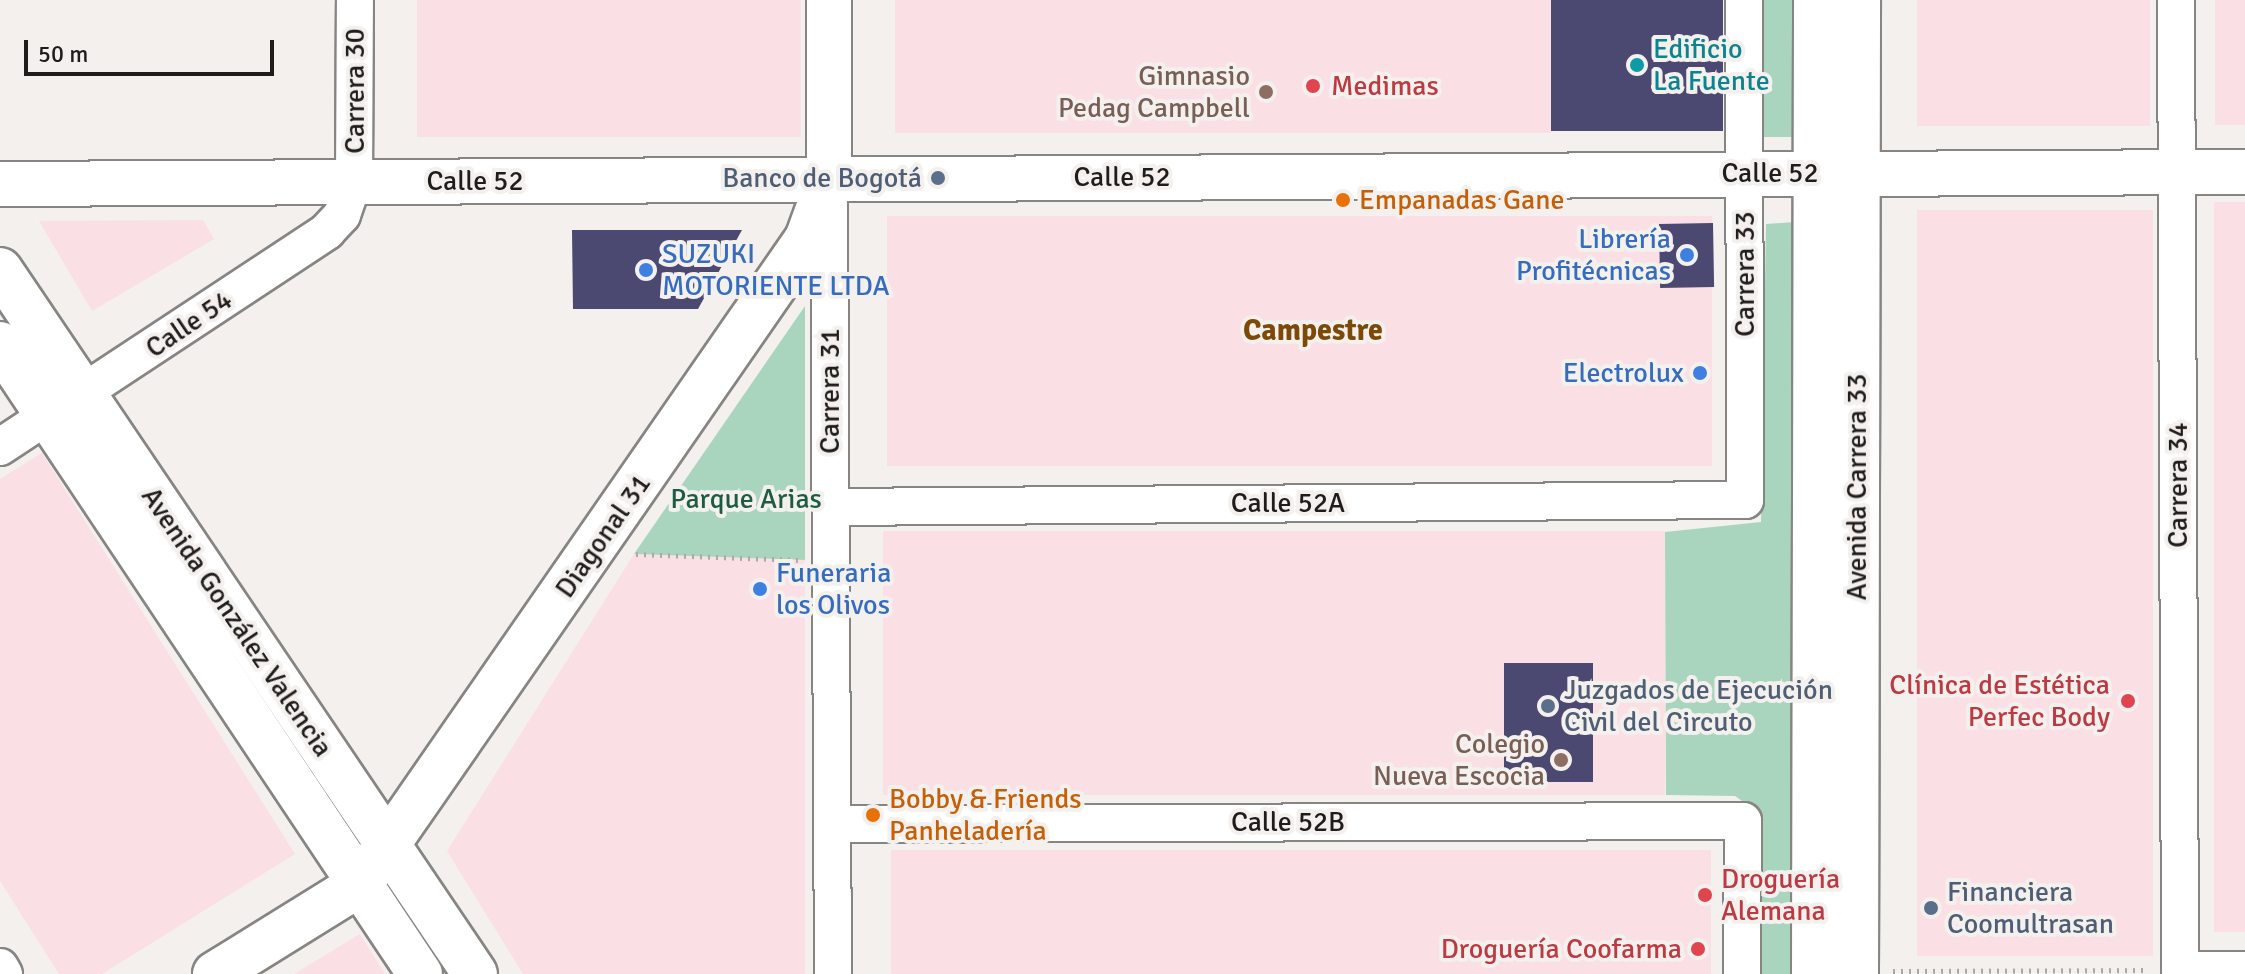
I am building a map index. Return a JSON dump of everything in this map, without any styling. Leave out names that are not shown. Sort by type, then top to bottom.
[{"type":"street","name":"Carrera 30","points":[[354,181],[355,0]]},
{"type":"street","name":"Carrera 31","points":[[829,0],[833,974]]},
{"type":"street","name":"Carrera 33","points":[[1744,0],[1745,500]]},
{"type":"street","name":"Avenida Carrera 33","points":[[1816,0],[1837,173],[1874,973]]},
{"type":"street","name":"Avenida Carrera 33","points":[[1814,974],[1837,173],[1858,0]]},
{"type":"street","name":"Carrera 34","points":[[2176,0],[2180,970]]},
{"type":"street","name":"Calle 52","points":[[0,184],[2245,172]]},
{"type":"street","name":"Diagonal 31","points":[[360,884],[807,239],[829,179]]},
{"type":"street","name":"Calle 54","points":[[0,447],[67,406],[327,231],[346,207],[354,181]]},
{"type":"street","name":"Avenida González Valencia","points":[[0,270],[67,406],[360,884],[420,974]]},
{"type":"street","name":"Avenida González Valencia","points":[[0,344],[67,406],[387,845],[475,974]]},
{"type":"street","name":"Calle 52A","points":[[831,507],[1745,500]]},
{"type":"street","name":"Calle 52B","points":[[833,824],[1743,821],[1742,974]]},
{"type":"street","points":[[215,974],[360,884]]},
{"type":"street","points":[[0,967],[4,974]]},
{"type":"street","points":[[2180,970],[2245,970]]},
{"type":"path","points":[[591,553],[831,561]]},
{"type":"path","points":[[1874,973],[2180,970]]},
{"type":"shaded area","points":[[417,0],[801,0],[801,137],[417,137]]},
{"type":"shaded area","points":[[895,0],[1551,0],[1551,133],[895,133]]},
{"type":"shaded area","points":[[1917,0],[2150,0],[2150,126],[1917,126]]},
{"type":"shaded area","points":[[2215,0],[2245,0],[2245,125],[2215,125]]},
{"type":"shaded area","points":[[2214,202],[2245,202],[2245,932],[2214,932]]},
{"type":"shaded area","points":[[1917,210],[2153,210],[2153,956],[1917,956]]},
{"type":"shaded area","points":[[887,216],[1712,216],[1712,466],[887,466]]},
{"type":"shaded area","points":[[203,220],[214,239],[92,311],[39,221]]},
{"type":"shaded area","points":[[42,453],[295,854],[102,974],[59,974],[0,881],[0,479]]},
{"type":"shaded area","points":[[883,531],[1665,531],[1665,795],[883,795]]},
{"type":"shaded area","points":[[634,554],[805,560],[805,974],[523,974],[447,851]]},
{"type":"shaded area","points":[[891,850],[1711,850],[1711,974],[891,974]]},
{"type":"shaded area","points":[[360,934],[385,974],[294,974]]},
{"type":"green space","points":[[1764,0],[1798,0],[1798,137],[1764,137]]},
{"type":"green space","points":[[1795,222],[1798,974],[1757,974],[1756,811],[1735,796],[1666,795],[1665,532],[1761,522],[1766,224]]},
{"type":"green space","name":"Parque Arias","points":[[805,306],[805,560],[634,554]]},
{"type":"building","name":"Edificio La Fuente","points":[[1551,0],[1723,0],[1723,131],[1551,131]]},
{"type":"building","name":"Librería Profitécnicas","points":[[1713,223],[1714,287],[1660,288],[1659,224]]},
{"type":"building","name":"SUZUKI MOTORIENTE LTDA","points":[[572,230],[742,230],[698,309],[573,309]]},
{"type":"building","name":"Juzgados de Ejecución Civil del Circuto","points":[[1504,663],[1593,663],[1593,782],[1504,782]]},
{"type":"place","name":"Edificio La Fuente","points":[[1637,65]]},
{"type":"place","name":"Medimas","points":[[1313,86]]},
{"type":"place","name":"Gimnasio Pedag Campbell","points":[[1266,92]]},
{"type":"place","name":"Banco de Bogotá","points":[[938,178]]},
{"type":"place","name":"Empanadas Gane","points":[[1343,200]]},
{"type":"place","name":"Librería Profitécnicas","points":[[1687,255]]},
{"type":"place","name":"SUZUKI MOTORIENTE LTDA","points":[[646,270]]},
{"type":"place","name":"Electrolux","points":[[1700,373]]},
{"type":"place","name":"Funeraria los Olivos","points":[[760,589]]},
{"type":"place","name":"Clínica de Estética Perfec Body","points":[[2128,701]]},
{"type":"place","name":"Juzgados de Ejecución Civil del Circuto","points":[[1548,706]]},
{"type":"place","name":"Colegio Nueva Escocia","points":[[1561,760]]},
{"type":"place","name":"Bobby & Friends Panheladería","points":[[873,815]]},
{"type":"place","name":"Droguería Alemana","points":[[1705,895]]},
{"type":"place","name":"Financiera Coomultrasan","points":[[1931,908]]},
{"type":"place","name":"Droguería Coofarma","points":[[1698,949]]},
{"type":"district","name":"Campestre","points":[[1313,331]]}]
